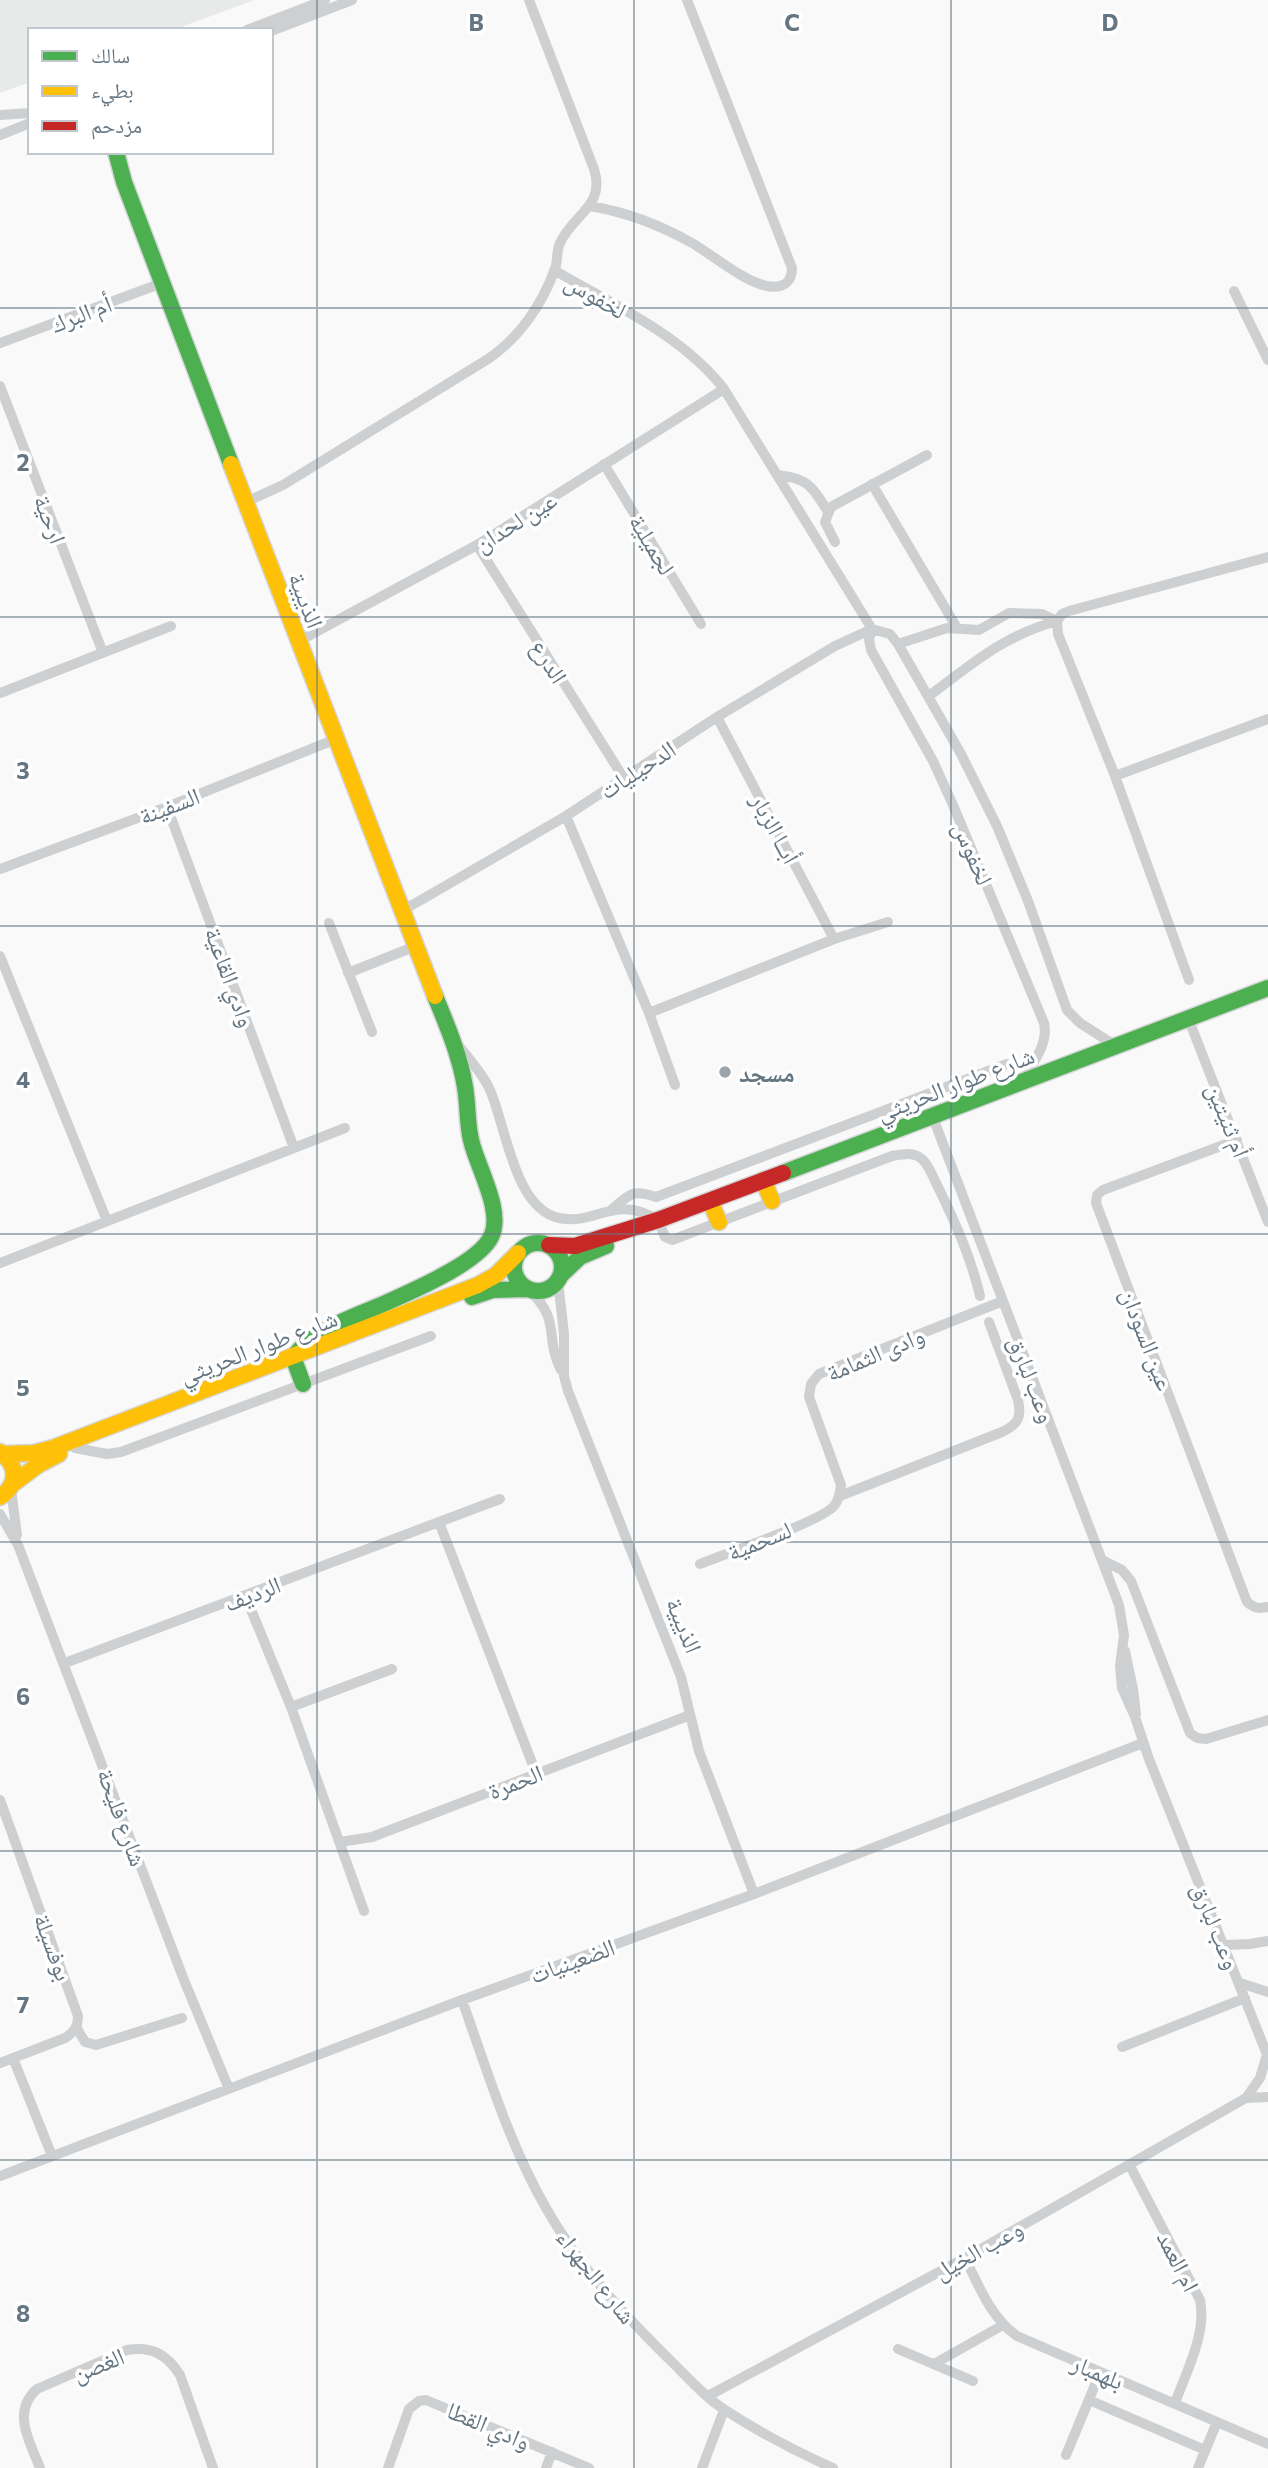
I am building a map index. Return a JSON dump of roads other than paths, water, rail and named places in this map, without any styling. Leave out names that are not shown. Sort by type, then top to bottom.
[{"type":"street","points":[[252,28],[325,0]]},
{"type":"street","points":[[273,30],[352,0]]},
{"type":"street","points":[[529,0],[596,176],[596,192],[590,206],[561,240],[554,270]]},
{"type":"street","points":[[590,206],[649,222],[690,242],[753,281],[768,287],[779,287],[788,283],[792,277],[792,268],[687,0]]},
{"type":"street","points":[[0,115],[28,114]]},
{"type":"street","points":[[0,135],[28,124]]},
{"type":"street","name":"الذيبية","points":[[109,154],[124,181]]},
{"type":"street","name":"الذيبية","points":[[117,154],[162,283],[450,1034],[465,1086],[471,1140],[495,1220],[487,1244],[474,1255],[433,1279],[312,1337],[304,1343],[294,1361]]},
{"type":"street","name":"لخفوس","points":[[246,502],[283,485],[502,349],[526,323],[554,270],[685,349],[724,388],[872,629],[890,634],[929,695],[997,826],[1028,901],[1064,1005],[1075,1019],[1116,1046]]},
{"type":"street","name":"أم البرك","points":[[0,343],[162,283]]},
{"type":"street","points":[[1234,291],[1268,360]]},
{"type":"street","name":"ارحية","points":[[0,386],[103,653]]},
{"type":"street","name":"عين لحدان","points":[[299,641],[477,545],[724,388]]},
{"type":"street","points":[[812,530],[835,504],[928,455]]},
{"type":"street","name":"لجميلية","points":[[604,464],[701,624]]},
{"type":"street","points":[[777,475],[793,476],[805,481],[814,490],[835,542]]},
{"type":"street","points":[[872,484],[957,628]]},
{"type":"street","name":"الدرع","points":[[477,545],[623,777]]},
{"type":"street","points":[[929,695],[1003,642],[1057,621],[1062,614],[1069,611],[1268,557]]},
{"type":"street","points":[[898,645],[937,630],[979,629],[1009,613],[1042,614],[1057,621]]},
{"type":"street","points":[[1057,621],[1058,634],[1115,776],[1189,980]]},
{"type":"street","points":[[0,693],[171,626]]},
{"type":"street","name":"لخفوس","points":[[872,629],[869,639],[872,650],[933,761],[1044,1023],[1046,1034],[1043,1044],[1021,1083]]},
{"type":"street","name":"الدحيليات","points":[[402,911],[566,816],[717,717],[835,646],[872,629]]},
{"type":"street","name":"أبــا الزبار","points":[[717,717],[834,939]]},
{"type":"street","points":[[1115,776],[1268,719]]},
{"type":"street","name":"السفينة","points":[[0,869],[167,807],[336,739]]},
{"type":"street","name":"وادي القاعية","points":[[167,807],[294,1148]]},
{"type":"street","points":[[566,816],[649,1013],[675,1085]]},
{"type":"street","points":[[649,1013],[834,939],[888,922]]},
{"type":"street","points":[[328,923],[372,1032]]},
{"type":"street","points":[[348,973],[416,946]]},
{"type":"street","points":[[0,956],[107,1221]]},
{"type":"street","name":"شارع طوار الحريثي","points":[[549,1245],[575,1246],[658,1220],[1268,988]]},
{"type":"street","name":"أم ثنيتين","points":[[1188,1018],[1268,1222]]},
{"type":"street","name":"الذيبية","points":[[450,1034],[484,1079],[524,1186],[536,1205],[551,1215],[568,1219],[611,1210],[641,1212],[658,1220]]},
{"type":"street","points":[[611,1210],[637,1192],[656,1197],[1007,1063]]},
{"type":"street","points":[[465,1086],[475,1079],[484,1079]]},
{"type":"street","name":"وعب لبارق","points":[[932,1115],[1122,1614],[1124,1645],[1135,1699],[1135,1717],[1143,1743],[1268,2056]]},
{"type":"street","points":[[0,1263],[345,1128]]},
{"type":"street","name":"عين السودان","points":[[1237,1139],[1103,1189],[1097,1195],[1096,1203],[1247,1602],[1261,1609],[1268,1606]]},
{"type":"street","points":[[658,1220],[665,1237],[672,1240],[892,1156],[915,1154],[923,1160],[931,1173],[958,1228],[980,1296]]},
{"type":"street","points":[[763,1180],[772,1201]]},
{"type":"street","points":[[710,1201],[719,1222]]},
{"type":"street","name":"شارع طوار الحريثي","points":[[559,1278],[580,1257],[634,1234],[658,1220]]},
{"type":"street","points":[[535,1243],[549,1245],[555,1249],[561,1261],[559,1278],[541,1291],[528,1289],[514,1273],[513,1266],[518,1253],[535,1243]]},
{"type":"street","name":"شارع طوار الحريثي","points":[[8,1489],[38,1465],[75,1448],[478,1285],[504,1268],[518,1253]]},
{"type":"street","name":"الذيبية","points":[[559,1278],[564,1334],[564,1376]]},
{"type":"street","name":"الذيبية","points":[[528,1289],[548,1314],[555,1359],[564,1376],[570,1398],[681,1677],[699,1751],[754,1894]]},
{"type":"street","name":"شارع طوار الحريثي","points":[[2,1453],[24,1454],[53,1448],[482,1293],[528,1289]]},
{"type":"street","name":"وادى الثمامة","points":[[840,1496],[838,1475],[808,1396],[811,1384],[819,1374],[1003,1301]]},
{"type":"street","points":[[840,1496],[1014,1426],[1021,1412],[989,1322]]},
{"type":"street","points":[[75,1448],[107,1454],[121,1452],[431,1336]]},
{"type":"street","points":[[294,1361],[303,1384]]},
{"type":"street","points":[[2,1453],[14,1466],[8,1489]]},
{"type":"street","name":"شارع فليحة","points":[[8,1489],[18,1545]]},
{"type":"street","name":"لسحمية","points":[[700,1564],[818,1517],[828,1512],[840,1496]]},
{"type":"street","name":"الرديف","points":[[65,1663],[500,1499]]},
{"type":"street","name":"شارع فليحة","points":[[0,1514],[18,1545],[65,1663],[184,1980],[229,2089]]},
{"type":"street","points":[[439,1522],[536,1773]]},
{"type":"street","points":[[1102,1560],[1122,1570],[1131,1581],[1190,1733],[1197,1738],[1206,1739],[1268,1720]]},
{"type":"street","points":[[245,1595],[291,1707],[364,1911]]},
{"type":"street","points":[[291,1707],[393,1669]]},
{"type":"street","name":"الحمرة","points":[[340,1842],[372,1837],[690,1715]]},
{"type":"street","name":"الضعينيات","points":[[0,2176],[463,2000],[754,1894],[1143,1743]]},
{"type":"street","name":"بوفسيلة","points":[[0,1800],[76,2008],[76,2028]]},
{"type":"street","points":[[1225,1945],[1268,1941]]},
{"type":"street","points":[[1240,1983],[1268,1992]]},
{"type":"street","points":[[1122,2047],[1245,1998]]},
{"type":"street","name":"شارع الجهراء","points":[[463,2000],[492,2084],[545,2206],[572,2252],[605,2294],[724,2410],[834,2468]]},
{"type":"street","points":[[0,2063],[65,2038],[76,2028],[85,2042],[96,2045],[182,2018]]},
{"type":"street","points":[[1246,2098],[1260,2078],[1268,2056]]},
{"type":"street","points":[[13,2058],[52,2156]]},
{"type":"street","name":"وعب الخيل","points":[[708,2396],[965,2258],[1246,2098],[1268,2096]]},
{"type":"street","name":"ام العمد","points":[[1129,2164],[1202,2310],[1202,2325],[1175,2403]]},
{"type":"street","name":"بلهمبار","points":[[965,2258],[994,2313],[1003,2325],[1017,2336],[1268,2444]]},
{"type":"street","points":[[934,2364],[1003,2325]]},
{"type":"street","name":"الغصن","points":[[40,2468],[23,2421],[24,2406],[32,2394],[37,2389],[127,2350],[139,2348],[164,2355],[180,2375],[213,2468]]},
{"type":"street","points":[[898,2349],[973,2381]]},
{"type":"street","points":[[1066,2455],[1100,2373]]},
{"type":"street","name":"وادي القطا","points":[[388,2468],[409,2409],[419,2401],[426,2400],[589,2468]]},
{"type":"street","points":[[1089,2400],[1205,2450]]},
{"type":"street","points":[[702,2468],[724,2410]]},
{"type":"street","points":[[1198,2468],[1217,2422]]},
{"type":"street","points":[[546,2468],[552,2452]]},
{"type":"place","name":"مسجد","points":[[725,1072]]}]
